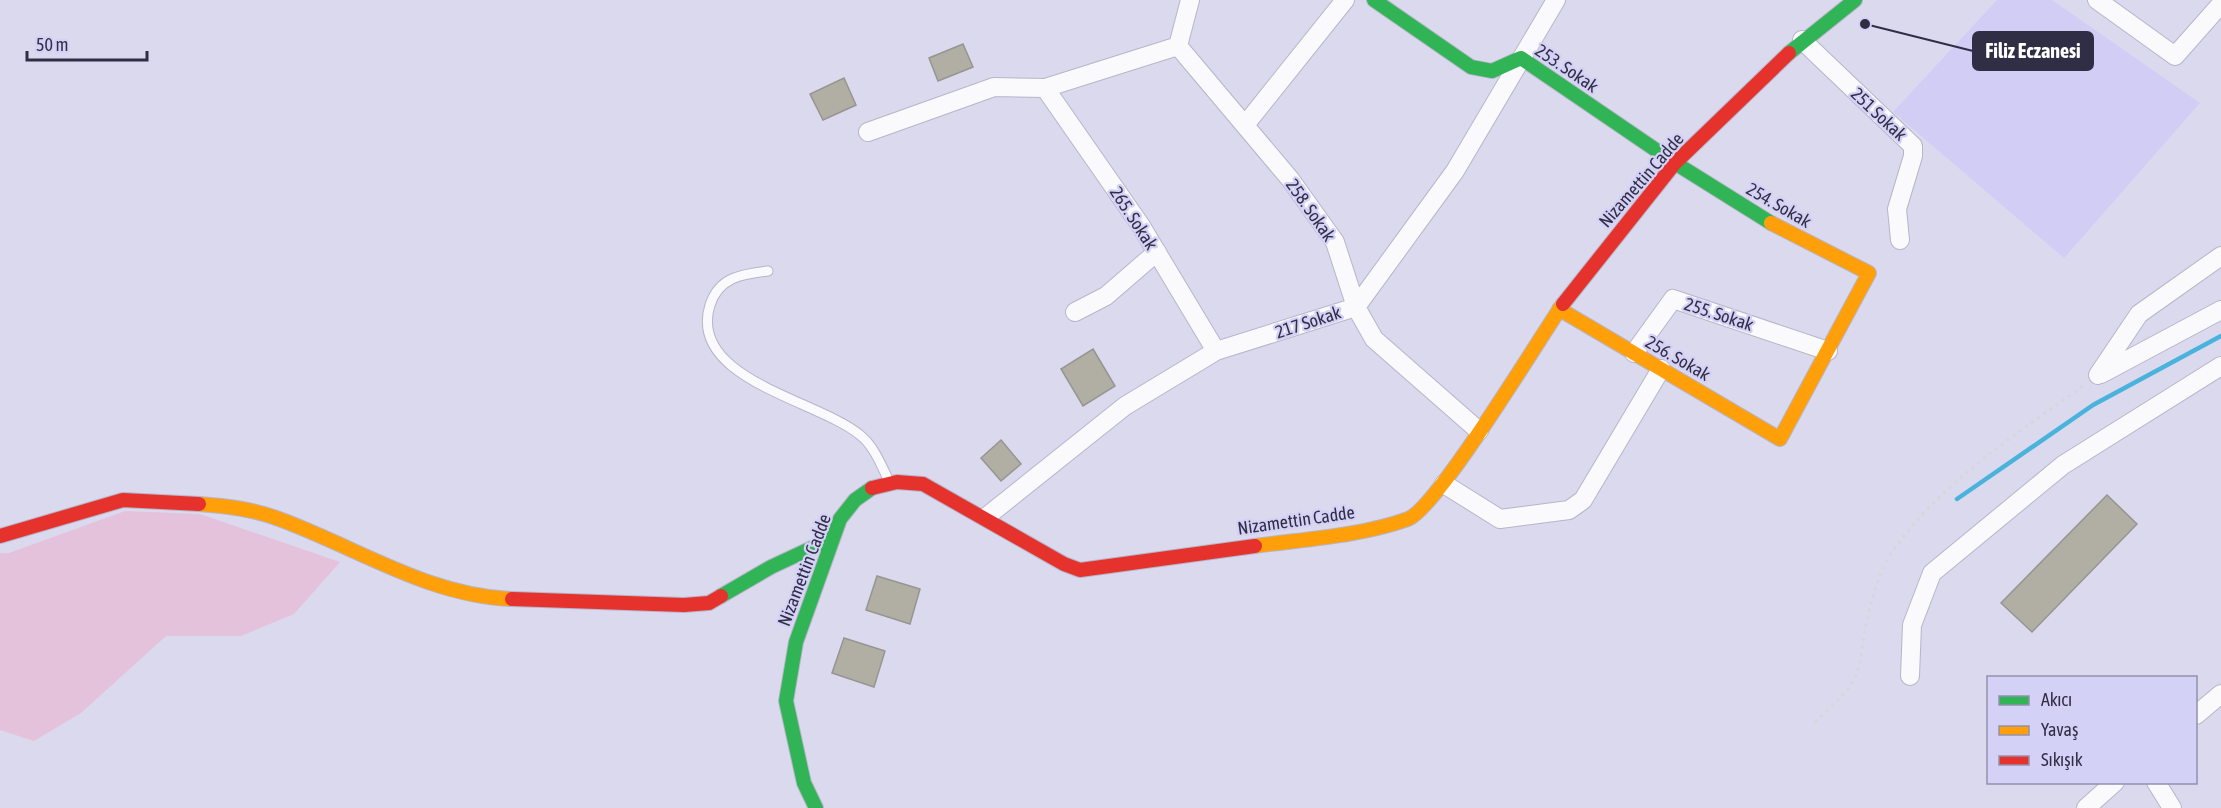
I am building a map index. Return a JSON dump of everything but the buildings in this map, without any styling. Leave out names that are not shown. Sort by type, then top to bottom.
[{"type":"street","points":[[868,132],[994,87],[1045,88],[1178,46],[1190,0]]},
{"type":"street","points":[[1245,125],[1345,0]]},
{"type":"street","name":"253. Sokak","points":[[1374,0],[1471,67],[1492,71],[1521,57],[1675,163]]},
{"type":"street","name":"217 Sokak","points":[[986,517],[1125,406],[1216,351],[1356,307],[1455,171],[1556,0]]},
{"type":"street","name":"Nizamettin Cadde","points":[[816,808],[804,783],[786,701],[796,642],[831,539],[840,519],[855,501],[876,486],[890,483],[923,484],[986,517],[1064,564],[1080,570],[1353,532],[1411,518],[1444,484],[1559,309],[1675,163],[1802,40],[1855,0]]},
{"type":"street","points":[[2097,0],[2175,56],[2221,4]]},
{"type":"street","name":"251 Sokak","points":[[1802,40],[1913,146],[1913,156],[1897,209],[1900,240]]},
{"type":"street","name":"258. Sokak","points":[[1178,46],[1290,179],[1335,242],[1356,307],[1374,339],[1479,431]]},
{"type":"street","name":"265. Sokak","points":[[1045,88],[1156,252],[1216,351]]},
{"type":"street","name":"254. Sokak","points":[[1675,163],[1778,228],[1869,273],[1828,351]]},
{"type":"street","points":[[1075,312],[1106,296],[1156,252]]},
{"type":"street","points":[[2098,375],[2139,314],[2221,256]]},
{"type":"street","name":"255. Sokak","points":[[1634,353],[1673,299],[1828,351]]},
{"type":"street","name":"256. Sokak","points":[[1559,309],[1780,439],[1828,351]]},
{"type":"street","points":[[2098,375],[2221,310]]},
{"type":"street","points":[[1910,676],[1912,625],[1932,573],[2063,465],[2221,366]]},
{"type":"street","points":[[1444,484],[1500,519],[1569,510],[1583,500],[1661,369]]},
{"type":"street","points":[[0,537],[123,501],[232,506],[278,518],[447,590],[473,596],[684,605],[709,603],[771,567],[831,539]]},
{"type":"street","points":[[2197,715],[2219,702]]},
{"type":"street","points":[[2086,808],[2114,784]]},
{"type":"street","points":[[2157,784],[2172,808]]},
{"type":"lane","points":[[768,271],[740,275],[725,281],[717,291],[707,315],[706,331],[712,346],[723,360],[746,376],[835,419],[861,435],[876,455],[890,483]]},
{"type":"path","points":[[1815,722],[1839,700],[1858,671],[1865,629],[1879,577],[1894,548],[1932,506],[1970,471],[2026,426],[2098,375]]},
{"type":"shaded area","points":[[1997,0],[2052,0],[2200,103],[2064,258],[1893,112]]},
{"type":"shaded area","points":[[125,511],[200,514],[340,562],[294,614],[241,636],[166,636],[81,713],[34,741],[0,730],[0,553],[9,553]]},
{"type":"waterway","points":[[1957,499],[2093,405],[2221,336]]},
{"type":"traffic: fast","points":[[1374,0],[1471,67],[1492,71],[1521,58],[1675,163],[1771,223]]},
{"type":"traffic: fast","points":[[1789,53],[1855,0]]},
{"type":"traffic: fast","points":[[816,808],[804,783],[786,701],[796,642],[840,519],[855,500],[872,488]]},
{"type":"traffic: fast","points":[[721,596],[771,567],[831,539]]},
{"type":"traffic: slow","points":[[1559,309],[1780,439],[1869,273],[1771,223]]},
{"type":"traffic: slow","points":[[1255,546],[1333,536],[1390,525],[1408,519],[1422,508],[1441,486],[1511,385],[1563,304]]},
{"type":"traffic: slow","points":[[199,504],[239,508],[269,516],[308,530],[422,580],[481,596],[512,599]]},
{"type":"traffic: jam","points":[[1563,304],[1675,163],[1789,53]]},
{"type":"traffic: jam","points":[[872,488],[897,482],[923,484],[1064,564],[1080,570],[1255,546]]},
{"type":"traffic: jam","points":[[0,536],[123,500],[199,504]]},
{"type":"traffic: jam","points":[[512,599],[684,605],[709,603],[721,596]]},
{"type":"place","name":"Filiz Eczanesi","points":[[1865,24]]}]
